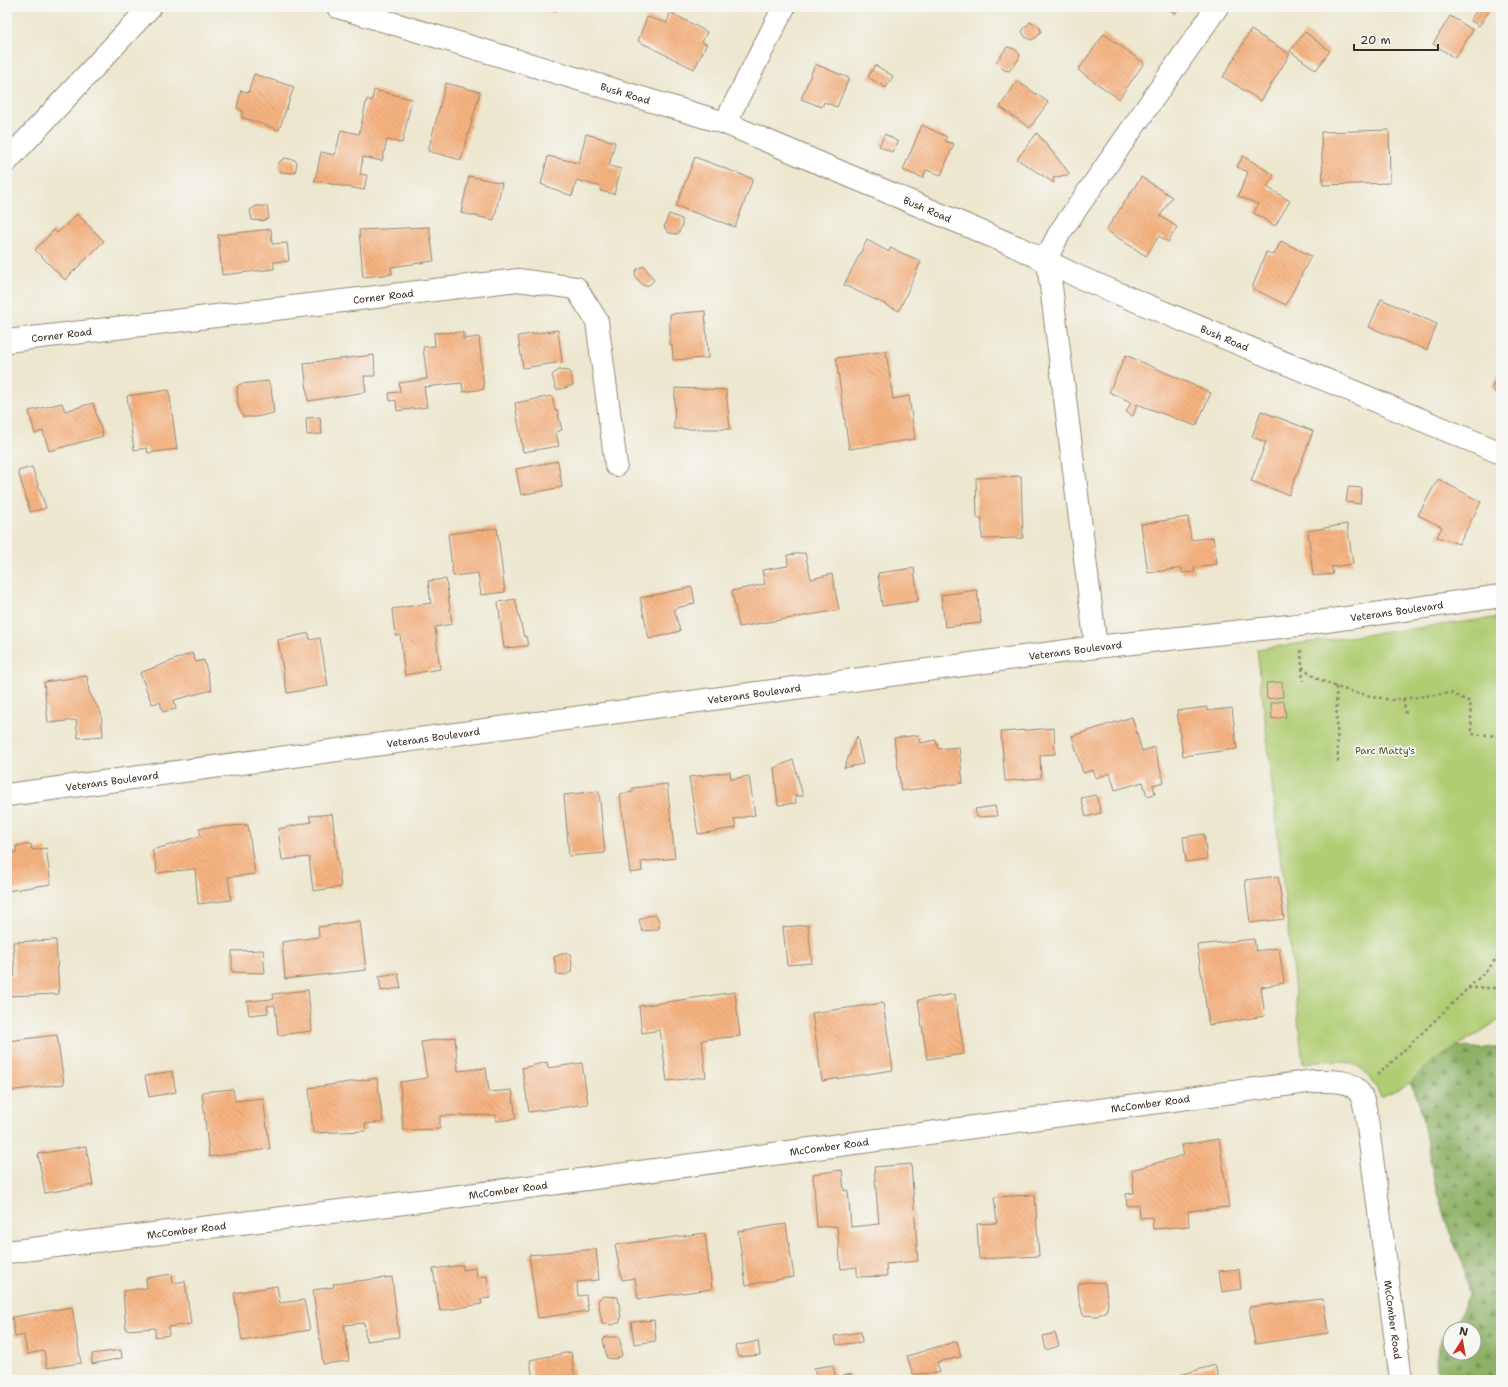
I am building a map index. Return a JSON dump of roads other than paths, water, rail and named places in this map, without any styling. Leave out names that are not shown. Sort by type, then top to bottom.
[{"type":"street","points":[[7,161],[150,7]]},
{"type":"street","name":"Bush Road","points":[[338,7],[725,123],[1017,247],[1086,280],[1501,454]]},
{"type":"street","points":[[725,123],[784,7]]},
{"type":"street","points":[[1096,647],[1048,262],[1050,251],[1060,232],[1217,7]]},
{"type":"street","name":"Corner Road","points":[[7,341],[518,280],[576,288],[597,321],[616,465]]},
{"type":"street","name":"Veterans Boulevard","points":[[7,795],[1096,647],[1298,625],[1501,596]]},
{"type":"street","name":"McComber Road","points":[[7,1252],[468,1195],[1315,1082],[1339,1082],[1350,1084],[1359,1091],[1366,1112],[1400,1380]]},
{"type":"park label","name":"Parc Matty's","points":[[1385,750]]}]
